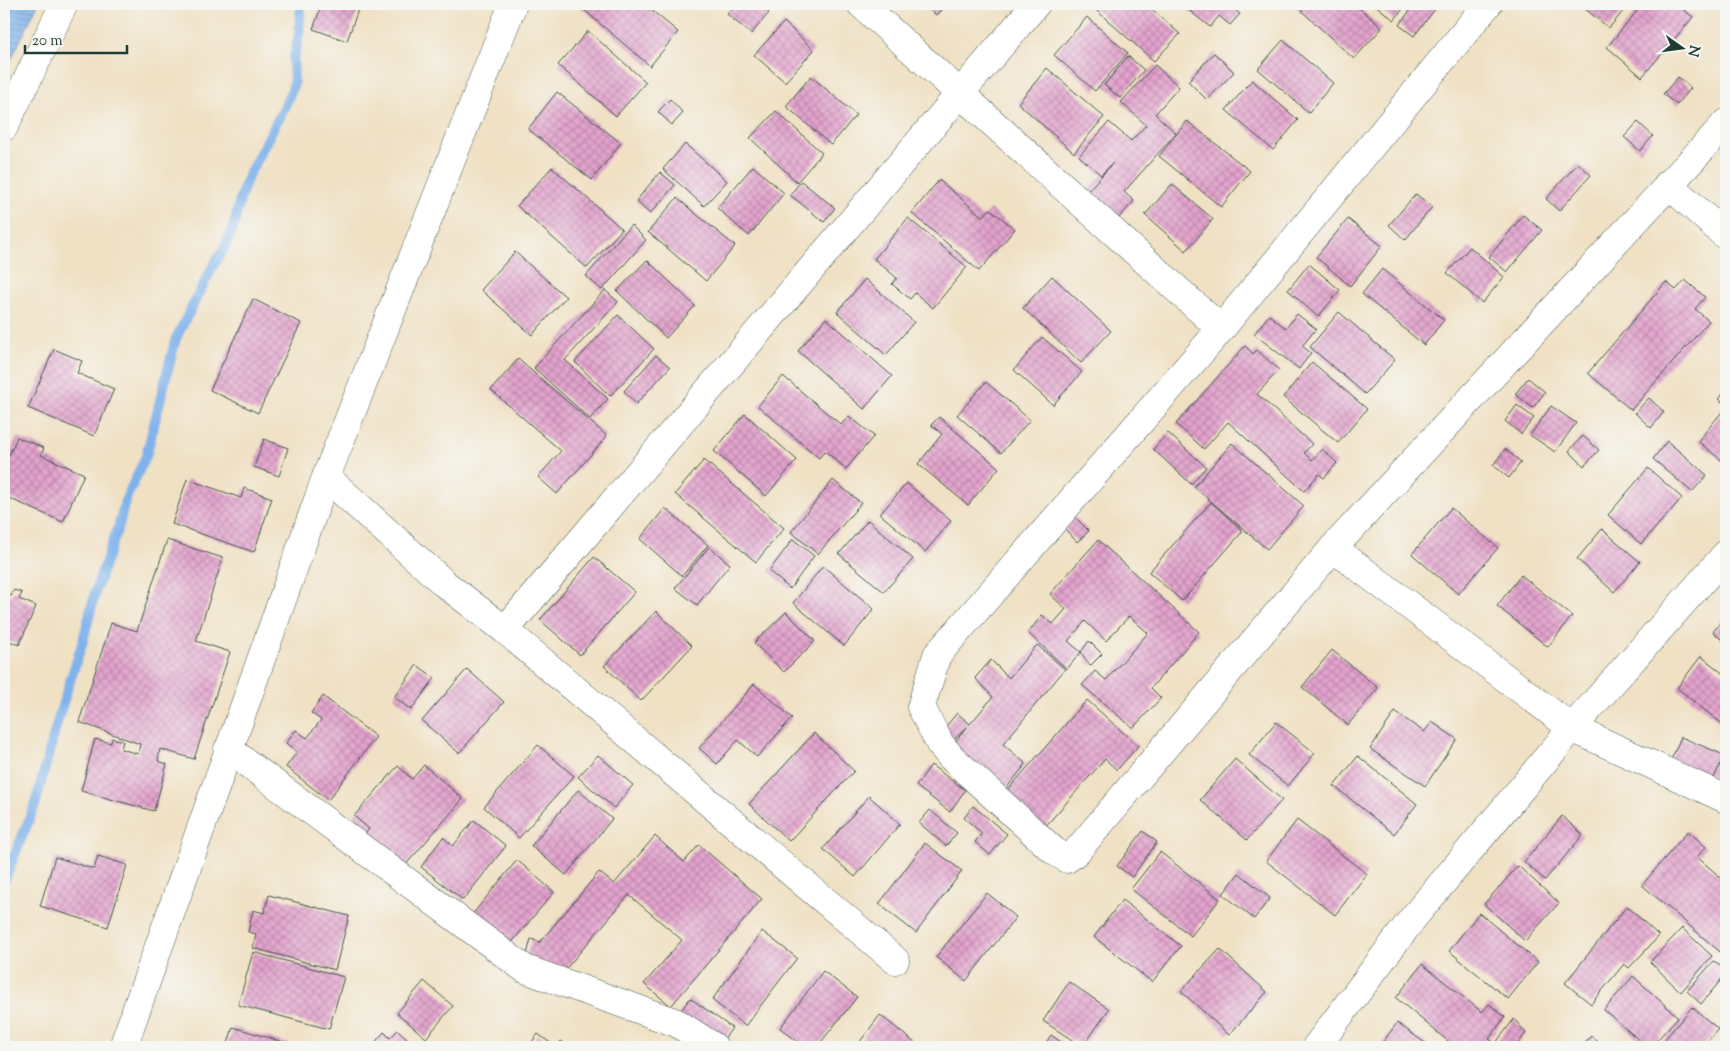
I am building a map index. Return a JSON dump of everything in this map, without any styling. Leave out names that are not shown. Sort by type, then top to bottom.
[{"type":"street","points":[[4,127],[64,4]]},
{"type":"street","points":[[123,1047],[326,477],[514,4]]},
{"type":"street","points":[[861,4],[1221,329]]},
{"type":"street","points":[[505,630],[1036,4]]},
{"type":"street","points":[[1488,4],[1221,329],[937,654],[921,707],[940,744],[951,757],[1040,838],[1066,859],[1076,852],[1333,548],[1726,123]]},
{"type":"street","points":[[1668,184],[1726,236]]},
{"type":"street","points":[[326,477],[445,584],[505,630],[895,960]]},
{"type":"street","points":[[1333,548],[1572,728],[1726,799]]},
{"type":"street","points":[[1316,1047],[1413,918],[1572,728],[1726,554]]},
{"type":"street","points":[[228,749],[525,969],[677,1023],[714,1047]]},
{"type":"water","points":[[4,4],[38,4],[4,74]]},
{"type":"building","points":[[322,4],[360,4],[347,41],[313,29]]},
{"type":"building","points":[[579,4],[644,4],[678,32],[650,66]]},
{"type":"building","points":[[736,4],[758,4],[769,13],[751,34],[727,14]]},
{"type":"building","points":[[923,4],[946,4],[936,15]]},
{"type":"building","points":[[1089,4],[1146,4],[1180,34],[1154,61]]},
{"type":"building","points":[[1181,4],[1227,4],[1240,14],[1230,25],[1219,16],[1210,27]]},
{"type":"building","points":[[1294,4],[1355,4],[1382,28],[1354,59]]},
{"type":"building","points":[[1374,4],[1407,4],[1394,20]]},
{"type":"building","points":[[1415,4],[1431,4],[1436,8],[1414,36],[1399,25]]},
{"type":"building","points":[[1579,4],[1629,4],[1609,28]]},
{"type":"building","points":[[1643,4],[1676,4],[1693,17],[1642,77],[1607,47]]},
{"type":"building","points":[[1087,17],[1128,53],[1095,91],[1054,55]]},
{"type":"building","points":[[784,22],[814,50],[785,82],[754,55]]},
{"type":"building","points":[[588,31],[646,82],[616,116],[558,65]]},
{"type":"building","points":[[1283,40],[1333,83],[1309,113],[1258,69]]},
{"type":"building","points":[[1214,53],[1234,72],[1207,100],[1188,81]]},
{"type":"building","points":[[1128,56],[1144,70],[1120,98],[1104,85]]},
{"type":"building","points":[[1155,65],[1179,87],[1155,114],[1176,133],[1124,192],[1134,201],[1116,221],[1085,194],[1113,163],[1101,175],[1079,156],[1109,122],[1131,141],[1146,125],[1121,102]]},
{"type":"building","points":[[1047,68],[1104,117],[1074,153],[1018,103]]},
{"type":"building","points":[[811,76],[856,115],[831,145],[786,106]]},
{"type":"building","points":[[1678,77],[1691,88],[1677,105],[1663,94]]},
{"type":"building","points":[[1252,80],[1298,120],[1273,150],[1226,110]]},
{"type":"building","points":[[557,92],[621,143],[592,180],[528,129]]},
{"type":"building","points":[[670,99],[683,113],[672,125],[658,112]]},
{"type":"building","points":[[776,111],[822,153],[797,182],[750,138]]},
{"type":"building","points":[[1187,121],[1250,171],[1221,207],[1159,156]]},
{"type":"building","points":[[1638,122],[1653,136],[1640,151],[1624,137]]},
{"type":"building","points":[[685,144],[727,181],[704,206],[663,169]]},
{"type":"building","points":[[1578,163],[1591,175],[1559,211],[1546,199]]},
{"type":"building","points":[[753,166],[784,193],[749,236],[717,208]]},
{"type":"building","points":[[552,167],[622,229],[587,268],[517,206]]},
{"type":"building","points":[[660,172],[675,185],[650,214],[636,201]]},
{"type":"building","points":[[939,180],[983,217],[990,209],[1015,229],[979,271],[912,213]]},
{"type":"building","points":[[801,181],[835,208],[824,222],[790,195]]},
{"type":"building","points":[[1172,184],[1213,219],[1186,251],[1145,215]]},
{"type":"building","points":[[1416,194],[1432,207],[1405,240],[1389,225]]},
{"type":"building","points":[[677,198],[735,246],[706,281],[648,232]]},
{"type":"building","points":[[1523,215],[1542,230],[1507,272],[1489,257]]},
{"type":"building","points":[[908,218],[967,267],[933,308],[915,293],[910,299],[892,284],[897,278],[874,259]]},
{"type":"building","points":[[1348,219],[1382,246],[1350,286],[1316,257]]},
{"type":"building","points":[[631,225],[646,240],[602,290],[586,276]]},
{"type":"building","points":[[1470,247],[1504,277],[1482,303],[1447,273]]},
{"type":"building","points":[[515,252],[566,297],[532,335],[481,290]]},
{"type":"building","points":[[647,260],[695,306],[666,338],[617,291]]},
{"type":"building","points":[[1309,264],[1340,290],[1318,317],[1288,290]]},
{"type":"building","points":[[1382,269],[1444,320],[1424,345],[1362,294]]},
{"type":"building","points":[[1052,276],[1111,331],[1081,363],[1023,308]]},
{"type":"building","points":[[865,279],[914,322],[886,355],[837,312]]},
{"type":"building","points":[[1685,280],[1705,297],[1695,309],[1709,321],[1631,410],[1588,373],[1666,282],[1676,290]]},
{"type":"building","points":[[605,290],[618,302],[565,360],[608,399],[590,419],[534,368]]},
{"type":"building","points":[[253,299],[301,323],[258,413],[210,390]]},
{"type":"building","points":[[1339,312],[1395,360],[1365,394],[1310,347]]},
{"type":"building","points":[[1297,314],[1316,329],[1302,346],[1311,353],[1299,369],[1254,334],[1269,315],[1286,328]]},
{"type":"building","points":[[618,315],[654,349],[610,396],[575,362]]},
{"type":"building","points":[[826,318],[892,376],[864,409],[798,351]]},
{"type":"building","points":[[1042,337],[1082,372],[1053,405],[1014,370]]},
{"type":"building","points":[[1245,346],[1253,354],[1257,350],[1279,370],[1257,394],[1312,444],[1304,453],[1312,460],[1322,449],[1337,463],[1324,478],[1319,474],[1304,491],[1228,422],[1204,449],[1176,424]]},
{"type":"building","points":[[54,349],[82,361],[77,373],[114,389],[94,436],[28,408]]},
{"type":"building","points":[[656,355],[670,367],[636,404],[624,391]]},
{"type":"building","points":[[518,359],[607,436],[557,494],[538,477],[561,451],[491,390]]},
{"type":"building","points":[[1312,362],[1367,409],[1338,443],[1283,397]]},
{"type":"building","points":[[783,376],[841,425],[849,416],[874,436],[846,469],[825,451],[819,458],[758,406]]},
{"type":"building","points":[[1528,378],[1545,392],[1533,408],[1515,394]]},
{"type":"building","points":[[986,382],[1030,420],[1001,453],[957,415]]},
{"type":"building","points":[[1726,390],[1726,404],[1719,399]]},
{"type":"building","points":[[1649,398],[1664,412],[1651,428],[1635,413]]},
{"type":"building","points":[[1517,405],[1534,418],[1521,434],[1505,421]]},
{"type":"building","points":[[1551,406],[1576,423],[1555,452],[1530,435]]},
{"type":"building","points":[[1726,407],[1726,464],[1698,441]]},
{"type":"building","points":[[745,414],[797,460],[766,496],[714,451]]},
{"type":"building","points":[[939,417],[999,468],[968,505],[918,464],[942,434],[931,425]]},
{"type":"building","points":[[1168,433],[1206,467],[1191,484],[1153,449]]},
{"type":"building","points":[[1583,436],[1599,450],[1584,466],[1569,451]]},
{"type":"building","points":[[17,437],[44,448],[41,455],[84,474],[63,522],[4,496],[4,467]]},
{"type":"building","points":[[264,439],[288,448],[279,476],[254,467]]},
{"type":"building","points":[[1667,441],[1707,475],[1692,492],[1653,459]]},
{"type":"building","points":[[1232,443],[1304,506],[1267,549],[1194,487]]},
{"type":"building","points":[[1505,449],[1521,462],[1509,478],[1493,465]]},
{"type":"building","points":[[704,460],[784,528],[756,562],[675,494]]},
{"type":"building","points":[[1648,468],[1682,498],[1641,544],[1608,515]]},
{"type":"building","points":[[187,479],[241,498],[244,488],[272,498],[254,552],[172,524]]},
{"type":"building","points":[[833,480],[861,503],[818,554],[791,532]]},
{"type":"building","points":[[907,483],[951,521],[925,552],[880,514]]},
{"type":"building","points":[[1211,502],[1243,531],[1182,601],[1149,572]]},
{"type":"building","points":[[665,508],[708,545],[682,576],[640,539]]},
{"type":"building","points":[[1451,508],[1498,548],[1458,594],[1412,554]]},
{"type":"building","points":[[1075,517],[1089,531],[1077,542],[1064,528]]},
{"type":"building","points":[[868,520],[913,559],[884,592],[839,554]]},
{"type":"building","points":[[1602,529],[1640,562],[1614,592],[1577,559]]},
{"type":"building","points":[[793,539],[814,556],[790,589],[769,571]]},
{"type":"building","points":[[167,540],[223,558],[196,641],[230,652],[194,759],[160,749],[158,761],[167,764],[154,811],[81,791],[95,739],[111,743],[112,738],[123,741],[121,749],[138,754],[140,744],[79,722],[111,623],[137,631]]},
{"type":"building","points":[[1098,540],[1199,632],[1151,688],[1161,698],[1133,728],[1082,685],[1095,671],[1106,680],[1148,633],[1129,616],[1106,641],[1085,621],[1068,641],[1081,652],[1067,669],[1028,633],[1042,615],[1053,624],[1066,609],[1050,594]]},
{"type":"building","points":[[709,547],[730,564],[697,605],[675,588]]},
{"type":"building","points":[[594,557],[635,592],[580,655],[540,620]]},
{"type":"building","points":[[823,566],[874,609],[844,646],[793,603]]},
{"type":"building","points":[[1521,575],[1572,616],[1548,647],[1497,606]]},
{"type":"building","points":[[14,590],[22,593],[19,599],[36,606],[19,645],[4,639],[4,592],[11,596]]},
{"type":"building","points":[[656,611],[692,646],[641,701],[604,666]]},
{"type":"building","points":[[786,612],[815,641],[784,672],[754,643]]},
{"type":"building","points":[[1726,615],[1726,643],[1713,632]]},
{"type":"building","points":[[1089,641],[1102,654],[1090,666],[1081,652]]},
{"type":"building","points":[[1037,645],[1065,669],[1003,744],[1026,764],[1005,790],[952,746],[967,727],[954,740],[943,730],[957,713],[970,724],[993,697],[975,678],[991,660],[1009,678]]},
{"type":"building","points":[[1332,650],[1378,688],[1348,725],[1302,687]]},
{"type":"building","points":[[1701,656],[1726,676],[1726,727],[1677,688]]},
{"type":"building","points":[[417,665],[435,678],[411,710],[394,697]]},
{"type":"building","points":[[467,669],[504,702],[459,753],[422,721]]},
{"type":"building","points":[[754,684],[792,718],[757,757],[738,740],[717,764],[699,748]]},
{"type":"building","points":[[323,696],[376,737],[328,800],[286,767],[297,752],[286,743],[296,730],[307,738],[321,720],[311,713]]},
{"type":"building","points":[[1087,700],[1138,746],[1117,770],[1105,759],[1043,829],[1004,794]]},
{"type":"building","points":[[1395,712],[1424,732],[1432,722],[1457,739],[1425,786],[1370,749]]},
{"type":"building","points":[[1276,722],[1315,753],[1288,786],[1249,755]]},
{"type":"building","points":[[814,733],[854,771],[789,841],[749,804]]},
{"type":"building","points":[[1681,737],[1724,755],[1714,778],[1671,760]]},
{"type":"building","points":[[538,745],[574,776],[519,838],[484,807]]},
{"type":"building","points":[[598,755],[633,785],[614,808],[578,777]]},
{"type":"building","points":[[1358,756],[1417,804],[1394,834],[1334,786]]},
{"type":"building","points":[[1235,759],[1282,800],[1247,840],[1200,800]]},
{"type":"building","points":[[424,765],[463,799],[403,868],[365,834],[369,829],[354,816],[398,766],[412,779]]},
{"type":"building","points":[[931,765],[965,790],[950,812],[916,786]]},
{"type":"building","points":[[578,790],[612,819],[566,875],[531,846]]},
{"type":"building","points":[[869,796],[900,824],[855,877],[823,849]]},
{"type":"building","points":[[973,806],[1007,834],[990,855],[975,842],[982,833],[964,818]]},
{"type":"building","points":[[930,810],[957,833],[946,846],[919,823]]},
{"type":"building","points":[[1562,816],[1583,835],[1545,880],[1524,862]]},
{"type":"building","points":[[474,820],[506,846],[463,900],[421,867],[443,837],[453,846]]},
{"type":"building","points":[[1297,820],[1367,874],[1335,915],[1266,861]]},
{"type":"building","points":[[1143,831],[1157,842],[1132,877],[1117,866]]},
{"type":"building","points":[[1688,831],[1706,847],[1697,857],[1726,882],[1726,957],[1642,885]]},
{"type":"building","points":[[655,836],[684,862],[699,845],[762,899],[671,1006],[644,984],[682,940],[629,895],[563,972],[525,962],[531,939],[540,942],[599,872],[614,884]]},
{"type":"building","points":[[925,843],[962,871],[916,933],[879,904]]},
{"type":"building","points":[[1160,852],[1220,899],[1191,936],[1131,889]]},
{"type":"building","points":[[98,856],[127,865],[108,927],[40,906],[55,857],[94,869]]},
{"type":"building","points":[[517,860],[554,892],[508,947],[471,916]]},
{"type":"building","points":[[1518,866],[1559,903],[1525,941],[1484,904]]},
{"type":"building","points":[[1239,873],[1270,898],[1254,919],[1223,894]]},
{"type":"building","points":[[987,893],[1016,917],[966,981],[936,957]]},
{"type":"building","points":[[269,895],[349,916],[335,970],[253,948],[256,934],[248,932],[253,910],[264,913]]},
{"type":"building","points":[[1122,900],[1181,946],[1152,982],[1094,937]]},
{"type":"building","points":[[1627,906],[1659,936],[1629,968],[1624,964],[1591,1004],[1565,983]]},
{"type":"building","points":[[1479,913],[1538,962],[1508,999],[1449,951]]},
{"type":"building","points":[[1682,928],[1712,956],[1681,992],[1650,962]]},
{"type":"building","points":[[762,931],[797,958],[745,1026],[712,1000]]},
{"type":"building","points":[[1220,949],[1267,992],[1229,1035],[1181,991]]},
{"type":"building","points":[[253,952],[344,977],[329,1029],[238,1005]]},
{"type":"building","points":[[1714,961],[1726,971],[1726,974],[1701,1004],[1687,991]]},
{"type":"building","points":[[1422,964],[1482,1012],[1489,1004],[1505,1017],[1489,1039],[1495,1044],[1514,1019],[1526,1033],[1515,1047],[1455,1047],[1396,998]]},
{"type":"building","points":[[823,971],[857,997],[817,1047],[805,1047],[780,1028]]},
{"type":"building","points":[[1633,976],[1678,1017],[1651,1047],[1647,1047],[1604,1010]]},
{"type":"building","points":[[424,981],[453,1006],[426,1038],[397,1013]]},
{"type":"building","points":[[1069,982],[1109,1009],[1083,1047],[1043,1021]]},
{"type":"building","points":[[690,998],[732,1028],[719,1046],[677,1016]]},
{"type":"building","points":[[1692,1007],[1718,1029],[1703,1047],[1660,1047],[1659,1046]]},
{"type":"building","points":[[880,1015],[915,1043],[912,1047],[856,1047]]},
{"type":"building","points":[[1397,1023],[1428,1045],[1426,1047],[1379,1047]]},
{"type":"building","points":[[233,1027],[300,1047],[227,1047]]},
{"type":"building","points":[[398,1030],[409,1040],[403,1047],[371,1047],[384,1032],[390,1038]]},
{"type":"building","points":[[538,1034],[556,1047],[528,1047]]},
{"type":"building","points":[[1051,1035],[1068,1047],[1043,1047]]},
{"type":"building","points":[[1591,1036],[1605,1047],[1581,1047]]},
{"type":"building","points":[[561,1041],[569,1047],[556,1047]]},
{"type":"waterway","points":[[4,881],[35,805],[60,712],[83,641],[96,589],[119,525],[125,501],[146,456],[176,338],[225,247],[234,225],[248,176],[284,108],[294,84],[293,60],[299,35],[301,4]]}]
